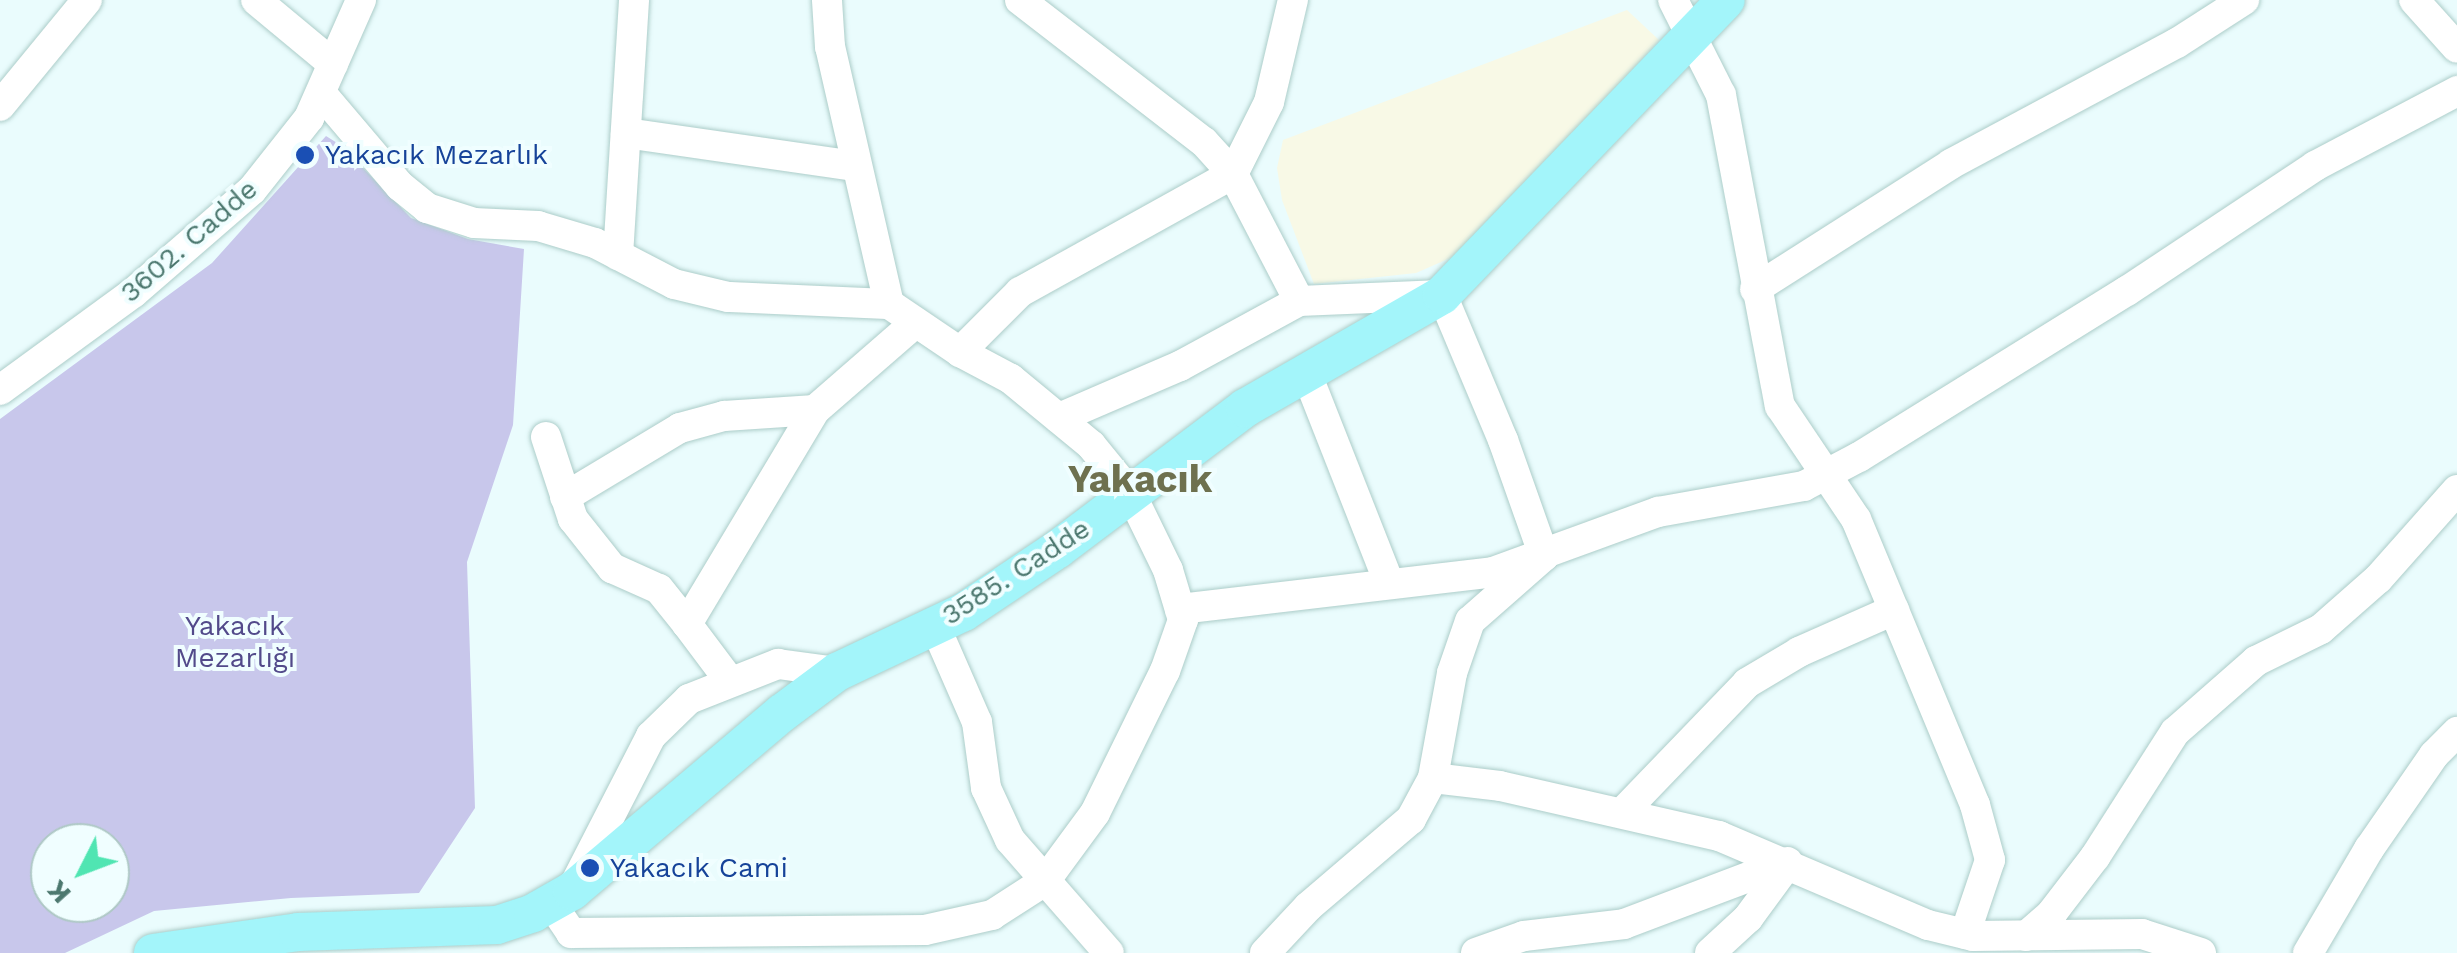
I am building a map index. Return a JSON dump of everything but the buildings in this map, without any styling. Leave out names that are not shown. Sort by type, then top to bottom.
[{"type":"main road","name":"3585. Cadde","points":[[153,953],[298,932],[492,939],[567,920],[782,713],[837,672],[935,626],[1016,579],[1245,408],[1442,295],[1492,248],[1726,0]]},
{"type":"street","points":[[0,106],[88,0]]},
{"type":"street","points":[[256,0],[333,64]]},
{"type":"street","name":"3602. Cadde","points":[[0,390],[120,303],[220,222],[285,151],[309,118],[360,0]]},
{"type":"street","points":[[618,254],[634,0]]},
{"type":"street","points":[[827,0],[830,47],[889,304]]},
{"type":"street","points":[[960,352],[1020,292],[1233,174],[1269,102],[1293,0]]},
{"type":"street","points":[[1673,0],[1721,96],[1780,406],[1856,519],[1975,805],[1990,860],[1965,934]]},
{"type":"street","points":[[1755,289],[1952,164],[2177,44],[2244,0]]},
{"type":"street","points":[[2414,0],[2457,48]]},
{"type":"street","points":[[1022,1],[1204,142],[1233,174],[1299,300]]},
{"type":"street","points":[[1180,609],[1492,572],[1658,512],[1804,486],[2112,300],[2315,166],[2457,91]]},
{"type":"street","points":[[320,93],[400,186],[427,208],[474,222],[538,226],[618,254],[674,284],[728,297],[889,304],[960,352],[1011,379],[1091,445],[1131,494],[1168,570],[1180,609],[1183,620],[1156,689],[1095,813],[1045,882],[992,916],[847,943],[746,943],[567,920],[651,736],[689,699],[778,664],[837,672]]},
{"type":"street","points":[[626,132],[856,166]]},
{"type":"street","points":[[1059,418],[1180,366],[1299,300],[1442,295],[1503,440],[1544,556]]},
{"type":"street","points":[[687,624],[815,410],[915,323]]},
{"type":"street","points":[[1306,372],[1388,583]]},
{"type":"street","points":[[565,497],[680,428],[724,416],[815,410]]},
{"type":"street","points":[[546,437],[574,519],[612,568],[659,590],[730,680]]},
{"type":"street","points":[[2026,936],[2052,913],[2095,857],[2175,732],[2256,662],[2321,629],[2378,579],[2457,490]]},
{"type":"street","points":[[1265,953],[1308,907],[1411,819],[1433,778],[1452,673],[1470,621],[1544,556]]},
{"type":"street","points":[[1440,578],[1470,621]]},
{"type":"street","points":[[1622,813],[1747,683],[1799,652],[1894,610]]},
{"type":"street","points":[[935,626],[977,722],[986,788],[1010,840],[1109,953]]},
{"type":"street","points":[[2308,953],[2369,850],[2434,756],[2457,732]]},
{"type":"street","points":[[1433,778],[1500,786],[1719,836],[1788,862],[1928,925],[1965,934],[2142,934],[2201,953]]},
{"type":"street","points":[[1484,952],[1524,936],[1624,924],[1788,862]]},
{"type":"street","points":[[1710,953],[1748,918],[1788,862]]},
{"type":"shaded area","points":[[1627,10],[1659,40],[1464,252],[1416,273],[1314,284],[1282,200],[1277,168],[1283,140]]},
{"type":"green space","name":"Yakacık Mezarlığı","points":[[326,136],[342,146],[411,218],[468,239],[524,249],[513,425],[467,562],[475,808],[419,893],[291,898],[154,911],[130,922],[130,823],[30,823],[30,923],[129,923],[65,953],[0,953],[0,419],[212,263]]},
{"type":"place","name":"Yakacık Mezarlık","points":[[305,155]]},
{"type":"place","name":"Yakacık Cami","points":[[590,868]]},
{"type":"district","name":"Yakacık","points":[[1140,480]]}]
